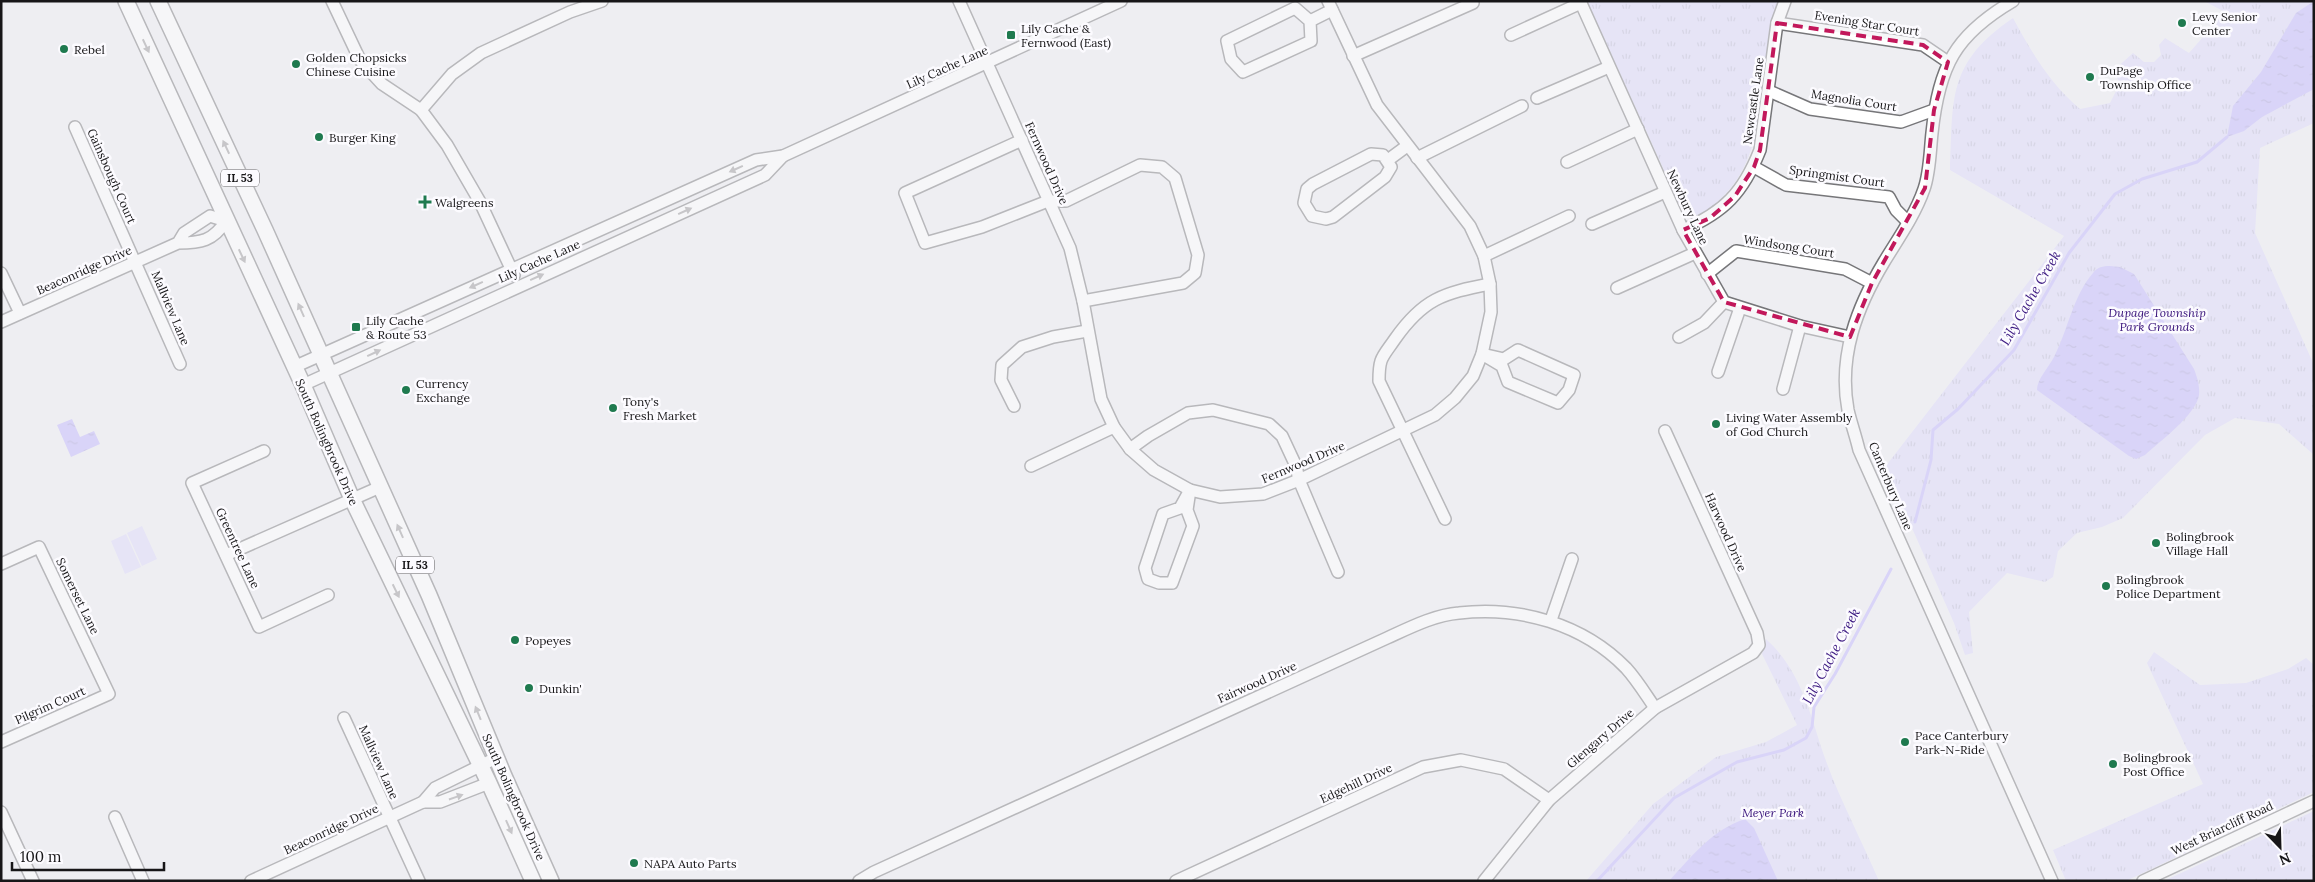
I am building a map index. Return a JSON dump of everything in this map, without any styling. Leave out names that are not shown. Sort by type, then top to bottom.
[{"type":"main road","name":"South Bolingbrook Drive","points":[[126,1],[303,386],[352,499],[480,765],[533,881]]},
{"type":"main road","name":"South Bolingbrook Drive","points":[[158,1],[433,604],[496,758],[551,881]]},
{"type":"street","points":[[332,1],[360,60],[382,84],[421,110],[456,161],[480,202],[519,286]]},
{"type":"street","points":[[421,110],[452,74],[481,53],[568,6],[602,1]]},
{"type":"street","name":"Fernwood Drive","points":[[959,1],[1070,248],[1083,301],[1101,399],[1114,427],[1130,449],[1154,470],[1190,490],[1220,497],[1263,494],[1299,480],[1435,415],[1455,398],[1473,376],[1482,354],[1491,312],[1490,284],[1484,256],[1470,226],[1377,105],[1330,6]]},
{"type":"street","name":"Lily Cache Lane","points":[[294,367],[756,160],[783,156],[1121,1]]},
{"type":"street","name":"Newcastle Lane","points":[[1683,230],[1710,218],[1735,196],[1754,167],[1760,150],[1777,23],[1785,1]]},
{"type":"street","name":"Canterbury Lane","points":[[2013,1],[1988,16],[1964,38],[1948,62],[1934,110],[1925,188],[1908,222],[1872,282],[1859,309],[1850,337],[1846,373],[1848,409],[1859,450],[2052,881]]},
{"type":"street","points":[[1511,35],[1581,2]]},
{"type":"street","name":"Newbury Lane","points":[[1581,2],[1608,67],[1683,230],[1724,302]]},
{"type":"street","points":[[1353,56],[1473,3]]},
{"type":"street","points":[[1310,21],[1330,6]]},
{"type":"street","points":[[1295,8],[1310,21],[1311,41],[1243,72],[1231,59],[1227,42],[1295,8]]},
{"type":"street","name":"Evening Star Court","points":[[1777,23],[1923,45],[1948,62]]},
{"type":"street","points":[[1537,98],[1608,67]]},
{"type":"street","name":"Magnolia Court","points":[[1769,91],[1810,109],[1901,122],[1934,110]]},
{"type":"street","points":[[1417,158],[1522,106]]},
{"type":"street","name":"Gainsbough Court","points":[[75,127],[136,262]]},
{"type":"street","points":[[1567,162],[1638,129]]},
{"type":"street","points":[[1022,140],[905,193],[926,243],[982,227],[1048,201],[1066,201],[1140,165],[1162,167],[1175,178],[1198,255],[1195,273],[1183,283],[1083,301]]},
{"type":"street","points":[[1388,160],[1407,146]]},
{"type":"street","points":[[1371,154],[1383,155],[1388,160],[1390,167],[1385,177],[1333,217],[1319,219],[1306,211],[1304,196],[1313,184],[1371,154]]},
{"type":"street","name":"Lily Cache Lane","points":[[303,386],[519,286],[765,176],[783,156]]},
{"type":"street","name":"Springmist Court","points":[[1754,167],[1786,185],[1888,197],[1896,210],[1908,222]]},
{"type":"street","points":[[1592,224],[1666,192]]},
{"type":"street","name":"Beaconridge Drive","points":[[1,322],[178,243],[191,243],[212,237],[217,234],[226,222],[210,216],[184,233],[178,243]]},
{"type":"street","points":[[1484,256],[1569,216]]},
{"type":"street","name":"Windsong Court","points":[[1707,274],[1736,251],[1845,269],[1872,282]]},
{"type":"street","points":[[1617,288],[1695,253]]},
{"type":"street","name":"Mallview Lane","points":[[136,262],[180,364]]},
{"type":"street","points":[[1,273],[20,313]]},
{"type":"street","points":[[1445,519],[1379,381],[1379,362],[1408,320],[1430,301],[1456,291],[1490,284]]},
{"type":"street","points":[[1679,337],[1704,323],[1724,302],[1800,326],[1850,337]]},
{"type":"street","points":[[1718,372],[1740,308]]},
{"type":"street","points":[[1783,389],[1800,326]]},
{"type":"street","points":[[1014,406],[1001,380],[1002,364],[1022,347],[1053,337],[1087,331]]},
{"type":"street","points":[[1518,350],[1574,375],[1569,390],[1558,403],[1508,382],[1502,366],[1482,354],[1504,359],[1518,350]]},
{"type":"street","points":[[1130,449],[1148,436],[1188,413],[1213,410],[1269,424],[1282,436],[1296,466],[1299,480],[1338,572]]},
{"type":"street","points":[[1031,466],[1114,427]]},
{"type":"street","name":"Harwood Drive","points":[[1665,432],[1757,633],[1759,645]]},
{"type":"street","name":"Greentree Lane","points":[[264,451],[192,482],[259,627],[328,595]]},
{"type":"street","points":[[226,555],[380,487]]},
{"type":"street","points":[[1190,490],[1187,510],[1194,526],[1172,583],[1158,583],[1148,579],[1145,568],[1163,514],[1180,508],[1190,490]]},
{"type":"street","name":"Somerset Lane","points":[[1,564],[39,547],[109,694]]},
{"type":"street","points":[[1551,620],[1572,559]]},
{"type":"street","name":"Fairwood Drive","points":[[859,881],[874,872],[1410,628],[1458,613],[1510,612],[1551,620],[1596,644],[1627,669],[1656,708]]},
{"type":"street","name":"Glengary Drive","points":[[1484,881],[1549,800],[1656,708],[1753,653],[1759,645]]},
{"type":"street","name":"Pilgrim Court","points":[[1,742],[109,694]]},
{"type":"street","name":"Mallview Lane","points":[[344,718],[418,881]]},
{"type":"street","name":"Beaconridge Drive","points":[[251,881],[276,876],[389,817],[422,802],[435,788],[496,758]]},
{"type":"street","name":"Edgehill Drive","points":[[1176,881],[1423,768],[1461,760],[1504,769],[1549,800]]},
{"type":"street","name":"Beaconridge Drive","points":[[422,802],[440,802],[488,783]]},
{"type":"street","name":"West Briarcliff Road","points":[[2143,881],[2314,800]]},
{"type":"street","points":[[1,812],[29,879]]},
{"type":"street","points":[[115,818],[143,881]]},
{"type":"highlighted area","points":[[1777,23],[1923,45],[1948,62],[1934,110],[1925,188],[1872,283],[1850,337],[1724,302],[1683,230],[1710,218],[1735,196],[1754,167],[1760,150]]},
{"type":"green space","points":[[1587,1],[1778,1],[1755,136],[1750,153],[1734,184],[1722,198],[1706,211],[1692,217],[1683,212]]},
{"type":"green space","name":"Dupage Township Park Grounds","points":[[2204,1],[2314,1],[2314,123],[2260,148],[2255,233],[2314,365],[2314,455],[2279,424],[2235,418],[2205,435],[2123,518],[2102,527],[2077,533],[2058,551],[2053,577],[2045,582],[2007,573],[1969,612],[1973,653],[1965,655],[1954,623],[1885,467],[2064,236],[1950,170],[1952,122],[1958,84],[1965,67],[1976,51],[1991,34],[2013,18],[2042,67],[2080,109],[2110,103],[2120,83],[2113,71],[2133,53],[2144,62],[2154,62],[2161,55],[2159,45],[2165,38],[2189,53],[2225,12]]},
{"type":"green space","points":[[142,526],[157,559],[142,566],[127,533]]},
{"type":"green space","points":[[126,534],[141,567],[125,574],[111,541]]},
{"type":"green space","name":"Meyer Park","points":[[1766,639],[1779,652],[1797,681],[1832,776],[1879,881],[1586,881],[1653,804],[1716,757],[1766,742],[1797,725],[1762,654]]},
{"type":"green space","points":[[2154,652],[2200,685],[2246,683],[2288,669],[2306,658],[2314,665],[2314,792],[2126,881],[2066,881],[2053,850],[2203,784],[2147,663]]},
{"type":"green space","points":[[2314,811],[2314,881],[2164,881]]},
{"type":"water","points":[[2314,1],[2314,89],[2262,117],[2244,131],[2227,137],[2233,106],[2261,72],[2296,13]]},
{"type":"water","points":[[2110,266],[2120,267],[2134,274],[2194,369],[2199,385],[2199,395],[2196,403],[2185,419],[2145,455],[2136,459],[2129,456],[2037,390],[2041,377],[2059,347],[2080,292],[2096,269]]},
{"type":"water","points":[[72,419],[80,437],[94,431],[100,444],[71,457],[57,425]]},
{"type":"water","points":[[1745,819],[1754,828],[1778,881],[1669,881],[1703,845],[1722,830]]},
{"type":"waterway","name":"Lily Cache Creek","points":[[1915,522],[1931,460],[1933,430],[1958,409],[2014,350],[2069,253],[2115,194],[2142,179],[2197,162],[2227,137]]},
{"type":"waterway","name":"Lily Cache Creek","points":[[1597,881],[1674,798],[1737,762],[1784,750],[1806,738],[1812,727],[1814,707],[1835,674],[1891,569]]},
{"type":"place","name":"Levy Senior Center","points":[[2182,23]]},
{"type":"place","name":"Lily Cache & Fernwood (East)","points":[[1011,35]]},
{"type":"place","name":"Rebel","points":[[64,49]]},
{"type":"place","name":"Golden Chopsicks Chinese Cuisine","points":[[296,64]]},
{"type":"place","name":"DuPage Township Office","points":[[2090,77]]},
{"type":"place","name":"Burger King","points":[[319,137]]},
{"type":"place","name":"Walgreens","points":[[425,202]]},
{"type":"place","name":"Lily Cache & Route 53","points":[[356,327]]},
{"type":"place","name":"Currency Exchange","points":[[406,390]]},
{"type":"place","name":"Tony's Fresh Market","points":[[613,408]]},
{"type":"place","name":"Living Water Assembly of God Church","points":[[1716,424]]},
{"type":"place","name":"Bolingbrook Village Hall","points":[[2156,543]]},
{"type":"place","name":"Bolingbrook Police Department","points":[[2106,586]]},
{"type":"place","name":"Popeyes","points":[[515,640]]},
{"type":"place","name":"Dunkin'","points":[[529,688]]},
{"type":"place","name":"Pace Canterbury Park-N-Ride","points":[[1905,742]]},
{"type":"place","name":"Bolingbrook Post Office","points":[[2113,764]]},
{"type":"place","name":"NAPA Auto Parts","points":[[634,863]]}]
